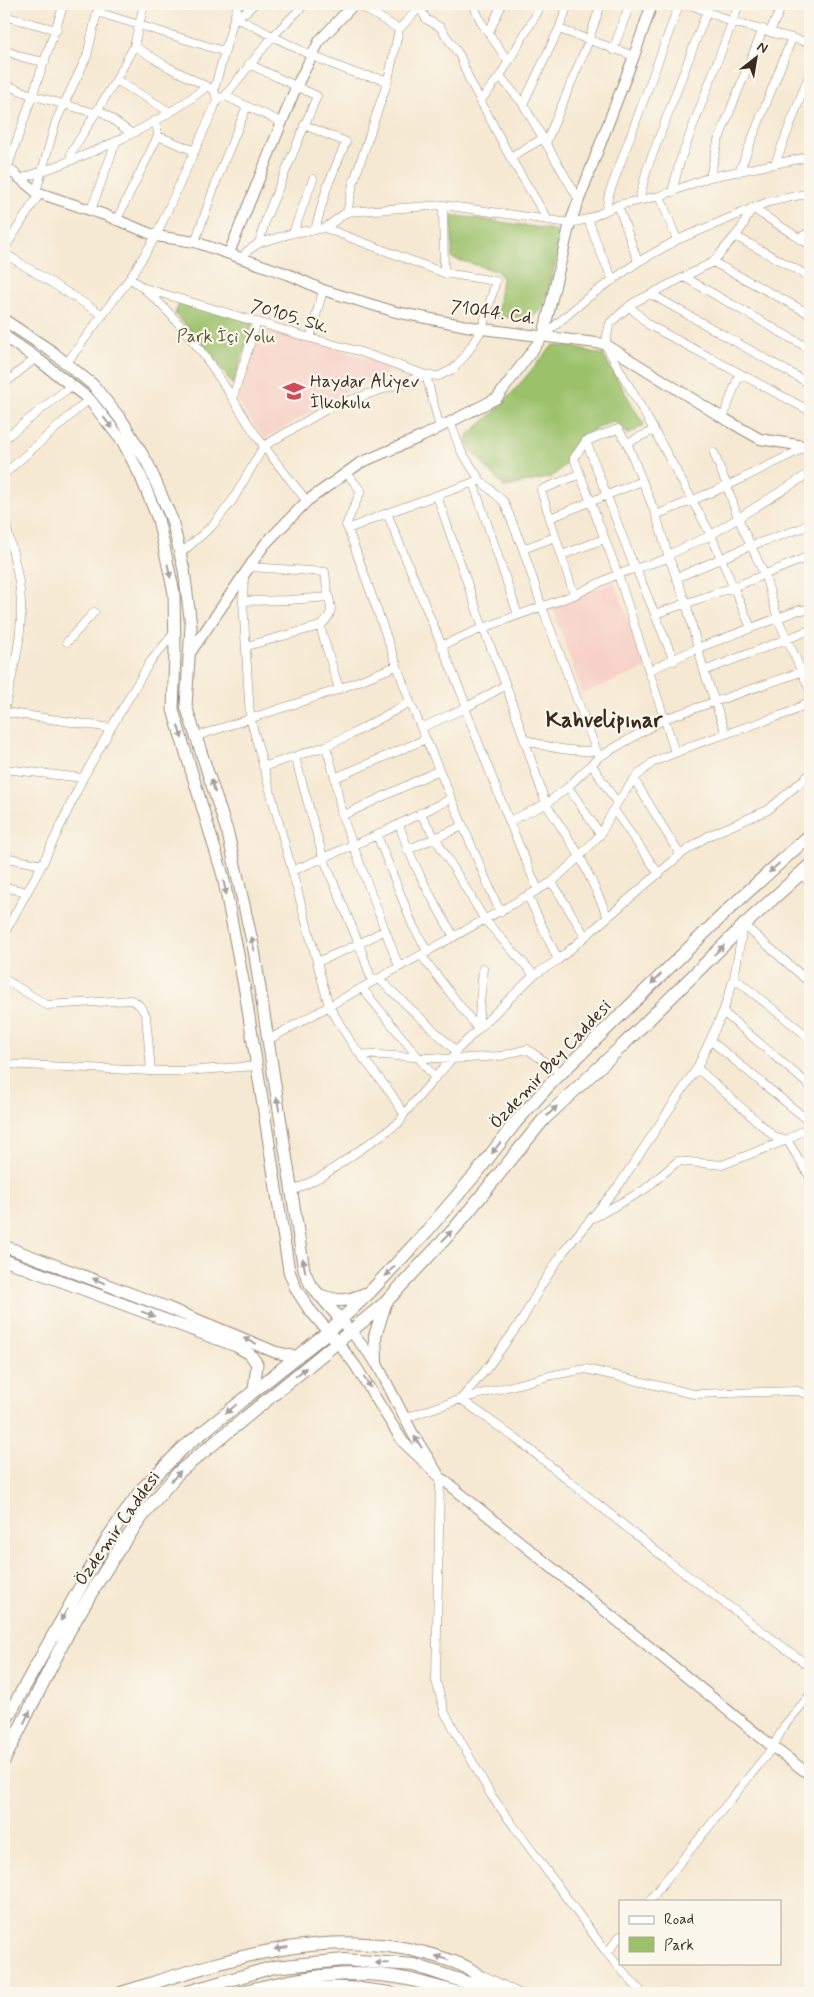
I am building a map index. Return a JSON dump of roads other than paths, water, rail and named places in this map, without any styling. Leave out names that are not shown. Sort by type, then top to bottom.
[{"type":"main road","points":[[4,320],[51,351],[93,385],[123,422],[148,464],[172,520],[184,570],[191,626],[186,706],[228,834],[254,950],[304,1270],[310,1284],[351,1332]]},
{"type":"main road","points":[[4,336],[90,399],[123,442],[141,477],[158,519],[174,593],[173,710],[223,876],[257,1066],[289,1271],[296,1289],[309,1309],[338,1343]]},
{"type":"main road","name":"Özdemir Bey Caddesi","points":[[296,1357],[329,1331],[370,1292],[426,1232],[479,1170],[515,1123],[561,1073],[730,908],[810,835]]},
{"type":"main road","name":"Özdemir Caddesi","points":[[4,1760],[69,1631],[119,1549],[150,1506],[179,1472],[385,1303],[455,1228],[544,1119],[622,1046],[744,925],[810,865]]},
{"type":"main road","points":[[4,1246],[166,1307],[275,1352],[296,1357]]},
{"type":"main road","points":[[4,1260],[236,1346],[250,1354],[257,1364],[254,1390]]},
{"type":"main road","points":[[319,1295],[337,1301],[353,1299],[370,1292]]},
{"type":"main road","points":[[376,1362],[376,1336],[385,1303]]},
{"type":"main road","name":"Özdemir Caddesi","points":[[4,1723],[109,1536],[142,1489],[183,1448],[296,1357]]},
{"type":"main road","points":[[121,1993],[236,1957],[282,1948],[354,1942],[404,1948],[442,1958],[469,1968],[496,1993]]},
{"type":"main road","points":[[184,1993],[274,1967],[344,1960],[414,1965],[478,1985],[496,1993]]},
{"type":"main road","points":[[239,1993],[282,1981],[351,1973],[405,1978],[459,1993]]},
{"type":"main road","points":[[288,1993],[300,1990],[350,1987],[390,1993]]},
{"type":"street","points":[[38,193],[5,166],[34,96],[64,4]]},
{"type":"street","points":[[71,160],[71,153],[116,80],[134,46],[144,4]]},
{"type":"street","points":[[20,179],[116,142],[210,88],[238,4]]},
{"type":"street","points":[[235,17],[247,11],[254,4]]},
{"type":"street","points":[[66,364],[130,278],[156,236],[217,99],[225,96],[273,36],[305,4]]},
{"type":"street","points":[[229,253],[281,122],[320,40],[356,4],[399,29]]},
{"type":"street","points":[[473,4],[481,22],[508,61]]},
{"type":"street","points":[[489,32],[502,4]]},
{"type":"street","points":[[481,100],[500,76],[537,13],[540,4]]},
{"type":"street","points":[[523,104],[559,29],[568,4]]},
{"type":"street","points":[[510,157],[545,140],[588,40],[601,4]]},
{"type":"street","points":[[613,50],[630,4]]},
{"type":"street","points":[[543,336],[570,223],[652,4]]},
{"type":"street","points":[[606,210],[609,194],[677,4],[694,5],[732,22],[810,43]]},
{"type":"street","points":[[672,192],[680,161],[739,4]]},
{"type":"street","points":[[710,177],[718,141],[767,30],[783,4]]},
{"type":"street","points":[[347,212],[353,184],[388,80],[399,29],[422,5]]},
{"type":"street","points":[[422,5],[426,19],[440,27],[460,56],[468,79],[510,157],[548,220]]},
{"type":"street","points":[[103,315],[4,251],[38,193],[56,121],[66,104],[86,56],[98,8],[140,25],[223,51]]},
{"type":"street","points":[[639,200],[647,169],[706,11]]},
{"type":"street","points":[[4,16],[57,30]]},
{"type":"street","points":[[235,17],[312,56],[357,74],[388,80]]},
{"type":"street","points":[[559,29],[634,56]]},
{"type":"street","points":[[739,172],[792,38]]},
{"type":"street","points":[[134,46],[210,88],[217,99]]},
{"type":"street","points":[[4,50],[45,62]]},
{"type":"street","points":[[249,64],[296,88],[317,96],[266,218],[259,243]]},
{"type":"street","points":[[775,164],[810,73]]},
{"type":"street","points":[[500,76],[523,104],[579,200]]},
{"type":"street","points":[[116,80],[170,112]]},
{"type":"street","points":[[4,85],[34,96],[96,111],[131,133]]},
{"type":"street","points":[[225,96],[281,122]]},
{"type":"street","points":[[195,242],[219,174],[247,106]]},
{"type":"street","points":[[116,221],[158,136],[154,121]]},
{"type":"street","points":[[304,125],[346,142],[327,187],[315,230]]},
{"type":"street","points":[[158,136],[195,151]]},
{"type":"street","points":[[90,210],[116,142]]},
{"type":"street","points":[[243,258],[246,252],[259,243],[293,232],[324,228],[347,212],[443,205],[570,223],[588,220],[618,205],[660,196],[710,177],[808,156],[810,165]]},
{"type":"street","points":[[293,232],[313,179]]},
{"type":"street","name":"71044. Cd.","points":[[38,193],[90,210],[156,236],[195,242],[290,275],[323,290],[396,312],[482,329],[605,344],[760,439],[808,447]]},
{"type":"street","points":[[190,653],[265,544],[307,501],[346,472],[360,463],[440,428],[498,398],[543,336],[587,298],[638,262],[677,240],[752,208],[768,202],[810,193]]},
{"type":"street","points":[[660,196],[677,240]]},
{"type":"street","points":[[443,205],[444,273]]},
{"type":"street","points":[[618,205],[638,262]]},
{"type":"street","points":[[751,628],[711,535],[605,344],[610,324],[629,306],[713,262],[741,228],[752,208]]},
{"type":"street","points":[[752,208],[810,245]]},
{"type":"street","points":[[588,220],[613,280]]},
{"type":"street","points":[[180,554],[218,519],[232,502],[264,446],[332,406],[426,375],[439,376],[453,369],[465,356],[482,329],[496,281],[444,273],[324,228]]},
{"type":"street","points":[[799,239],[810,231]]},
{"type":"street","points":[[735,236],[810,277]]},
{"type":"street","points":[[713,262],[810,314]]},
{"type":"street","points":[[684,277],[810,349]]},
{"type":"street","points":[[130,278],[144,288],[191,338],[233,397],[264,446],[307,501]]},
{"type":"street","name":"70105. Sk.","points":[[144,288],[358,351],[426,375]]},
{"type":"street","points":[[310,338],[323,290]]},
{"type":"street","points":[[651,294],[810,384]]},
{"type":"street","points":[[629,306],[649,326],[810,411]]},
{"type":"street","points":[[233,397],[257,322]]},
{"type":"street","points":[[4,384],[36,358]]},
{"type":"street","points":[[723,418],[739,374]]},
{"type":"street","points":[[426,375],[440,428]]},
{"type":"street","points":[[4,439],[72,385]]},
{"type":"street","points":[[4,474],[90,399]]},
{"type":"street","points":[[450,422],[476,481],[518,615]]},
{"type":"street","points":[[675,752],[618,574],[574,458],[586,441],[618,429],[626,443],[656,515],[686,603],[704,671],[726,734]]},
{"type":"street","points":[[626,443],[654,430]]},
{"type":"street","points":[[586,441],[674,661]]},
{"type":"street","points":[[656,515],[728,486],[808,447]]},
{"type":"street","points":[[714,453],[728,486],[738,518],[765,576],[778,619],[810,690]]},
{"type":"street","points":[[346,472],[361,491],[346,524],[410,702],[500,912]]},
{"type":"street","points":[[441,646],[483,628],[574,595],[618,574],[669,556],[711,535],[757,508],[810,473]]},
{"type":"street","points":[[574,595],[541,490],[580,474]]},
{"type":"street","points":[[348,529],[476,481]]},
{"type":"street","points":[[476,481],[504,502],[598,754]]},
{"type":"street","points":[[550,518],[642,481]]},
{"type":"street","points":[[437,496],[483,628],[506,686],[546,804],[580,856],[608,917]]},
{"type":"street","points":[[387,513],[538,890]]},
{"type":"street","points":[[4,517],[17,578],[21,611],[18,645],[4,712],[111,728]]},
{"type":"street","points":[[676,578],[750,546],[802,528],[810,522]]},
{"type":"street","points":[[523,549],[555,537]]},
{"type":"street","points":[[562,555],[604,539]]},
{"type":"street","points":[[655,614],[765,576],[810,556]]},
{"type":"street","points":[[247,570],[325,572],[329,597],[333,607],[328,620],[320,626],[247,646]]},
{"type":"street","points":[[247,570],[243,601],[250,717],[329,1006],[360,1054],[404,1114]]},
{"type":"street","points":[[243,601],[329,597]]},
{"type":"street","points":[[650,670],[674,661],[698,648],[751,628],[799,610],[810,610]]},
{"type":"street","points":[[67,642],[94,612]]},
{"type":"street","points":[[320,626],[339,689]]},
{"type":"street","points":[[704,671],[810,630]]},
{"type":"street","points":[[4,934],[42,864],[83,778],[111,728],[150,662],[175,632]]},
{"type":"street","points":[[197,736],[339,689],[396,666]]},
{"type":"street","points":[[509,821],[546,804],[592,765],[598,754],[664,719],[714,700],[801,672]]},
{"type":"street","points":[[421,728],[466,708],[506,686]]},
{"type":"street","points":[[268,1040],[552,882],[600,834],[634,779],[653,762],[675,752],[791,712],[810,701]]},
{"type":"street","points":[[263,767],[326,746],[410,702]]},
{"type":"street","points":[[524,739],[546,748],[598,754]]},
{"type":"street","points":[[335,778],[426,740]]},
{"type":"street","points":[[326,746],[335,778],[342,816],[399,967]]},
{"type":"street","points":[[295,756],[323,857],[376,980],[456,1051]]},
{"type":"street","points":[[592,765],[659,874]]},
{"type":"street","points":[[4,768],[83,778]]},
{"type":"street","points":[[342,816],[439,770]]},
{"type":"street","points":[[293,1191],[331,1170],[400,1122],[404,1114],[452,1059],[456,1051],[534,975],[558,960],[680,855],[708,836],[768,810],[810,774]]},
{"type":"street","points":[[634,779],[680,855]]},
{"type":"street","points":[[568,787],[600,834]]},
{"type":"street","points":[[292,871],[377,835],[450,799]]},
{"type":"street","points":[[420,813],[485,920],[534,975]]},
{"type":"street","points":[[399,824],[407,850],[454,937]]},
{"type":"street","points":[[407,850],[463,826]]},
{"type":"street","points":[[377,835],[425,954],[478,1029]]},
{"type":"street","points":[[4,857],[42,864]]},
{"type":"street","points":[[800,874],[810,883]]},
{"type":"street","points":[[552,882],[585,936]]},
{"type":"street","points":[[4,887],[27,892]]},
{"type":"street","points":[[528,896],[558,960]]},
{"type":"street","points":[[461,1399],[488,1367],[522,1320],[564,1251],[619,1185],[697,1068],[723,1012],[734,978],[744,925]]},
{"type":"street","points":[[744,925],[810,983]]},
{"type":"street","points":[[317,962],[359,944],[385,930]]},
{"type":"street","points":[[478,1029],[483,968]]},
{"type":"street","points":[[734,978],[810,1038]]},
{"type":"street","points":[[4,979],[46,1005],[130,1000],[137,1002],[146,1016],[150,1071]]},
{"type":"street","points":[[362,988],[435,1078]]},
{"type":"street","points":[[723,1012],[810,1086]]},
{"type":"street","points":[[711,1041],[810,1122]]},
{"type":"street","points":[[360,1054],[452,1059],[500,1056],[527,1049],[561,1073]]},
{"type":"street","points":[[4,1064],[150,1071],[257,1066]]},
{"type":"street","points":[[697,1068],[776,1138],[787,1140],[810,1177]]},
{"type":"street","points":[[589,1220],[644,1190],[678,1161],[722,1165],[787,1140],[810,1126]]},
{"type":"street","points":[[351,1332],[376,1362],[405,1418],[440,1477],[436,1681],[445,1713],[491,1795],[607,1953],[642,1993]]},
{"type":"street","points":[[338,1343],[371,1389],[403,1442],[440,1477],[810,1775]]},
{"type":"street","points":[[405,1418],[461,1399],[553,1375],[586,1369],[694,1394],[796,1391],[810,1395]]},
{"type":"street","points":[[461,1399],[527,1447],[667,1560],[810,1667]]},
{"type":"street","points":[[650,1900],[773,1747],[784,1726],[810,1695]]},
{"type":"street","points":[[607,1953],[619,1937]]},
{"type":"street","points":[[469,1968],[519,1993]]},
{"type":"place","name":"Haydar Aliyev İlkokulu","points":[[294,391]]},
{"type":"district","name":"Kahvelipınar","points":[[604,719]]},
{"type":"park label","name":"Park İçi Yolu","points":[[226,336]]}]
